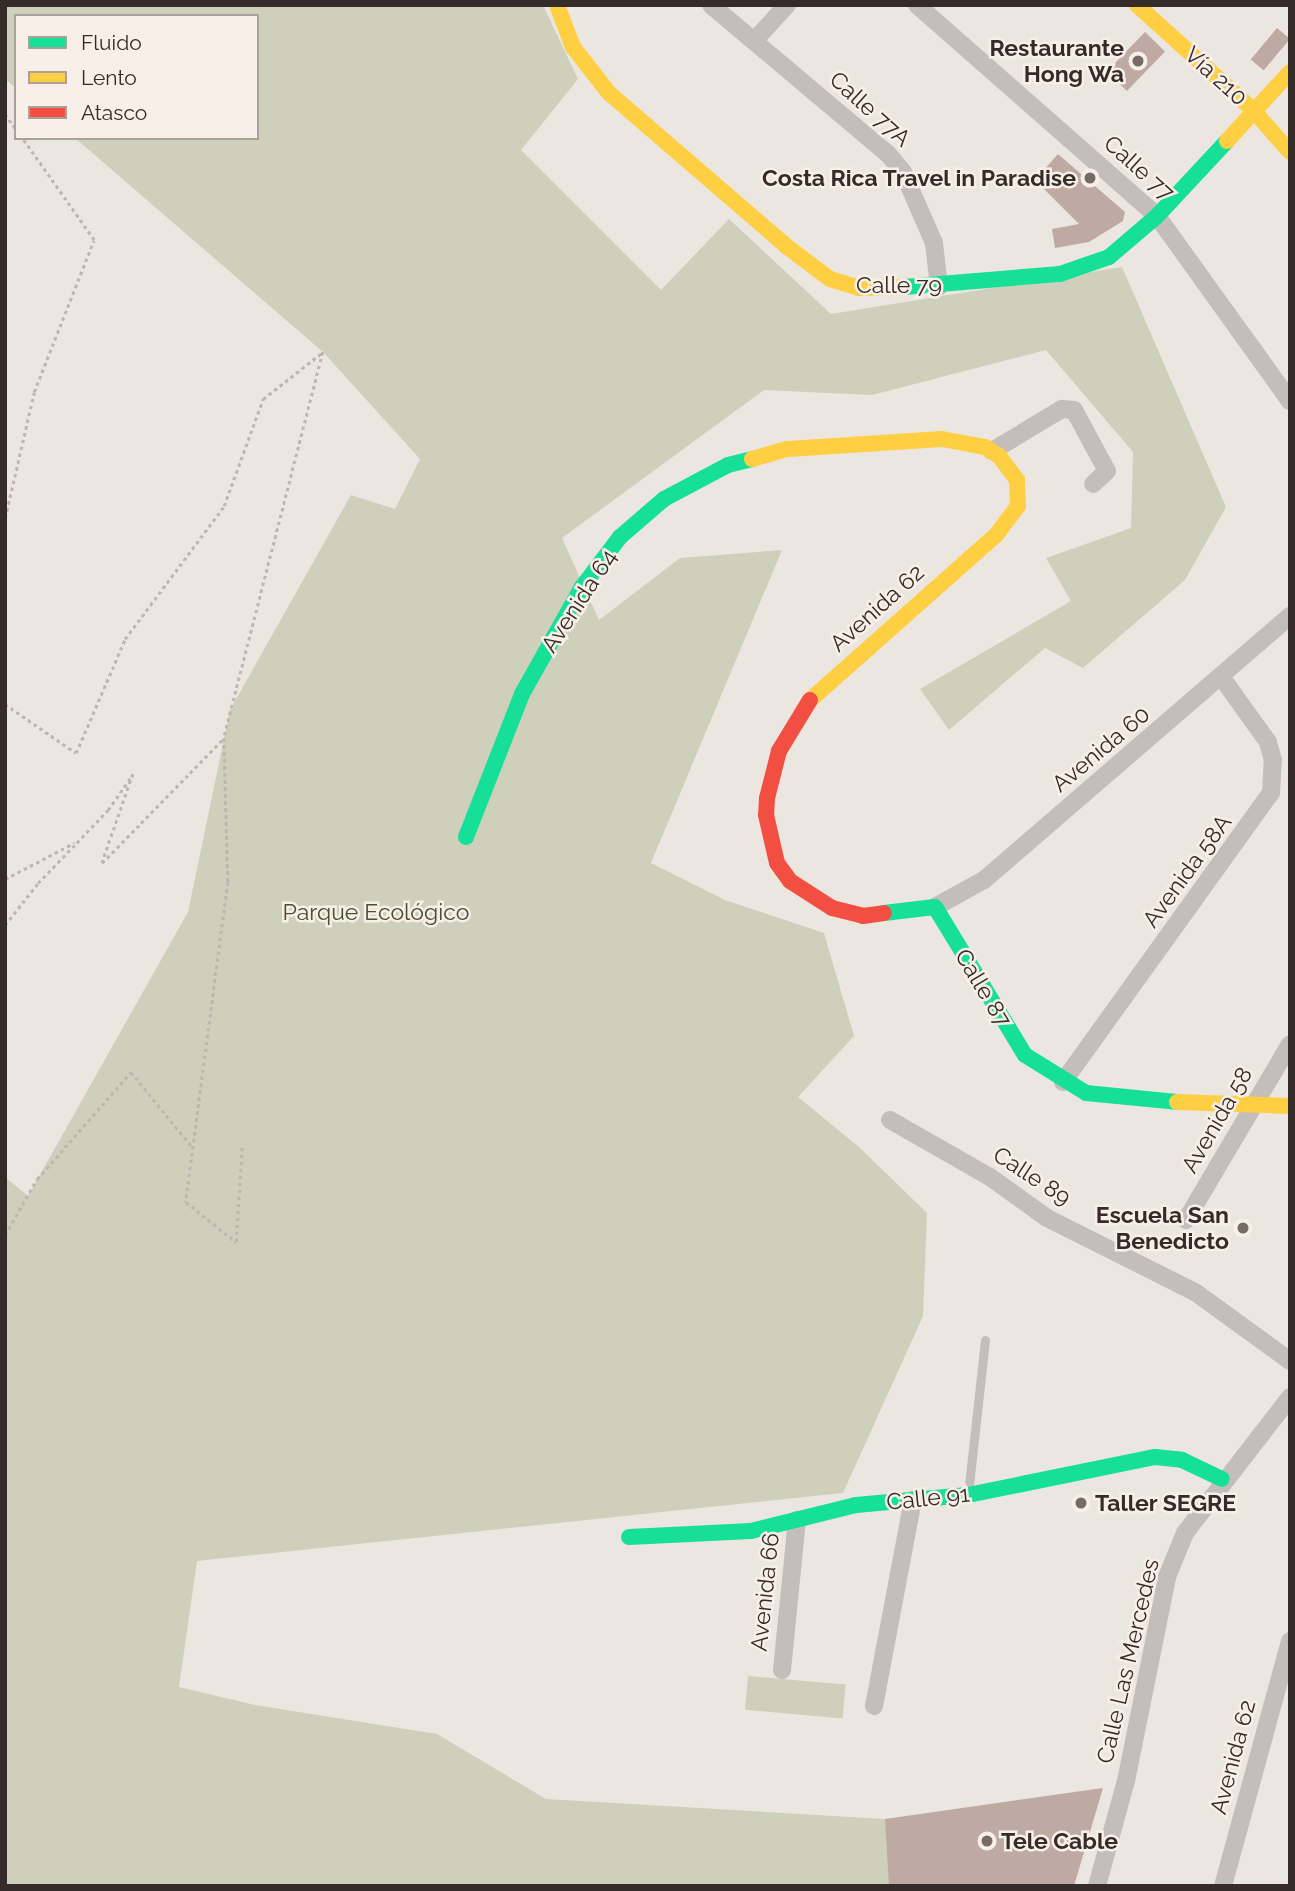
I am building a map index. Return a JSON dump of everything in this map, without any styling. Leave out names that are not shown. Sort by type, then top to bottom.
[{"type":"street","name":"Calle 79","points":[[557,5],[573,47],[609,93],[830,279],[859,288],[939,286],[1083,268],[1109,257],[1157,216],[1252,109]]},
{"type":"street","name":"Calle 77A","points":[[711,5],[903,172],[934,243],[939,286]]},
{"type":"street","points":[[754,41],[786,5]]},
{"type":"street","name":"Calle 77","points":[[917,5],[1157,216],[1290,401]]},
{"type":"street","name":"Vía 210","points":[[1137,5],[1252,109],[1290,152]]},
{"type":"street","points":[[1252,109],[1290,72]]},
{"type":"street","points":[[992,451],[1062,409],[1074,410],[1107,471],[1093,484]]},
{"type":"street","name":"Avenida 64","points":[[466,837],[522,694],[582,587],[620,537],[664,499],[728,465],[788,449],[942,439],[992,451]]},
{"type":"street","name":"Avenida 62","points":[[935,907],[863,916],[832,908],[790,881],[770,842],[766,815],[770,779],[779,751],[810,700],[996,535],[1018,506],[1017,480],[992,451]]},
{"type":"street","name":"Avenida 60","points":[[935,907],[984,880],[1222,678],[1290,615]]},
{"type":"street","name":"Avenida 58A","points":[[1063,1082],[1271,793],[1273,760],[1268,742],[1222,678]]},
{"type":"street","name":"Calle 87","points":[[935,907],[1013,1040],[1032,1061],[1063,1082],[1110,1100],[1290,1106]]},
{"type":"street","name":"Avenida 58","points":[[1186,1220],[1290,1044]]},
{"type":"street","name":"Calle 89","points":[[890,1120],[990,1177],[1047,1218],[1195,1292],[1257,1332],[1290,1361]]},
{"type":"street","name":"Calle Las Mercedes","points":[[1097,1886],[1126,1781],[1167,1577],[1185,1533],[1222,1479],[1290,1397]]},
{"type":"street","name":"Calle 91","points":[[629,1537],[751,1531],[856,1505],[968,1495],[1155,1457],[1182,1460],[1222,1479]]},
{"type":"street","points":[[874,1706],[913,1500]]},
{"type":"street","name":"Avenida 66","points":[[782,1670],[797,1520]]},
{"type":"street","name":"Avenida 62","points":[[1223,1886],[1290,1641]]},
{"type":"lane","points":[[968,1495],[985,1340]]},
{"type":"path","points":[[5,518],[34,392],[94,240],[23,140]]},
{"type":"path","points":[[5,704],[76,752],[125,639],[224,506],[263,399],[323,352],[224,738],[228,882],[186,1202],[236,1242],[242,1146]]},
{"type":"path","points":[[5,925],[133,774],[102,863],[224,738]]},
{"type":"path","points":[[5,878],[78,841]]},
{"type":"path","points":[[5,1235],[37,1179],[131,1072],[193,1148]]},
{"type":"green space","name":"Parque Ecológico","points":[[5,5],[543,5],[578,79],[521,150],[661,290],[729,219],[831,314],[1122,267],[1226,507],[1185,580],[1083,668],[1045,648],[949,730],[920,689],[1071,601],[1046,558],[1131,528],[1133,452],[1046,350],[872,395],[764,390],[562,538],[599,620],[680,558],[782,550],[651,863],[725,900],[824,933],[854,1036],[798,1097],[859,1147],[927,1213],[923,1316],[843,1493],[197,1561],[179,1687],[255,1705],[437,1734],[546,1799],[885,1819],[892,1886],[5,1886],[5,1177],[28,1196],[188,912],[230,710],[351,495],[395,509],[420,459],[323,352],[77,140],[259,140],[259,14],[14,14],[14,86],[5,79]]},
{"type":"green space","points":[[748,1676],[846,1685],[843,1718],[745,1710]]},
{"type":"building","points":[[1277,28],[1290,39],[1264,70],[1251,59]]},
{"type":"building","name":"Restaurante Hong Wa","points":[[1145,32],[1165,51],[1127,91],[1107,72]]},
{"type":"building","points":[[1058,154],[1125,212],[1123,221],[1089,242],[1055,248],[1052,229],[1079,224],[1035,180]]},
{"type":"building","name":"Tele Cable","points":[[1103,1788],[1074,1886],[889,1886],[885,1819]]},
{"type":"traffic: fast","points":[[904,287],[1060,274],[1109,257],[1157,216],[1227,141]]},
{"type":"traffic: fast","points":[[466,837],[522,694],[582,587],[620,537],[664,499],[728,465],[752,459]]},
{"type":"traffic: fast","points":[[884,913],[935,907],[1025,1055],[1086,1093],[1177,1102]]},
{"type":"traffic: fast","points":[[629,1537],[751,1531],[856,1505],[968,1495],[1155,1457],[1182,1460],[1222,1479]]},
{"type":"traffic: slow","points":[[557,5],[573,47],[609,93],[786,246],[830,279],[859,288],[904,287]]},
{"type":"traffic: slow","points":[[1137,5],[1252,109],[1290,152]]},
{"type":"traffic: slow","points":[[1227,141],[1290,72]]},
{"type":"traffic: slow","points":[[752,459],[788,449],[942,439],[985,447],[999,456],[1017,480],[1018,506],[996,535],[810,700]]},
{"type":"traffic: slow","points":[[1177,1102],[1290,1106]]},
{"type":"traffic: jam","points":[[810,700],[779,751],[767,798],[766,815],[777,863],[790,881],[832,908],[863,916],[884,913]]},
{"type":"place","name":"Restaurante Hong Wa","points":[[1138,61]]},
{"type":"place","name":"Costa Rica Travel in Paradise","points":[[1090,178]]},
{"type":"place","name":"Escuela San Benedicto","points":[[1243,1228]]},
{"type":"place","name":"Taller SEGRE","points":[[1081,1503]]},
{"type":"place","name":"Tele Cable","points":[[987,1841]]}]
